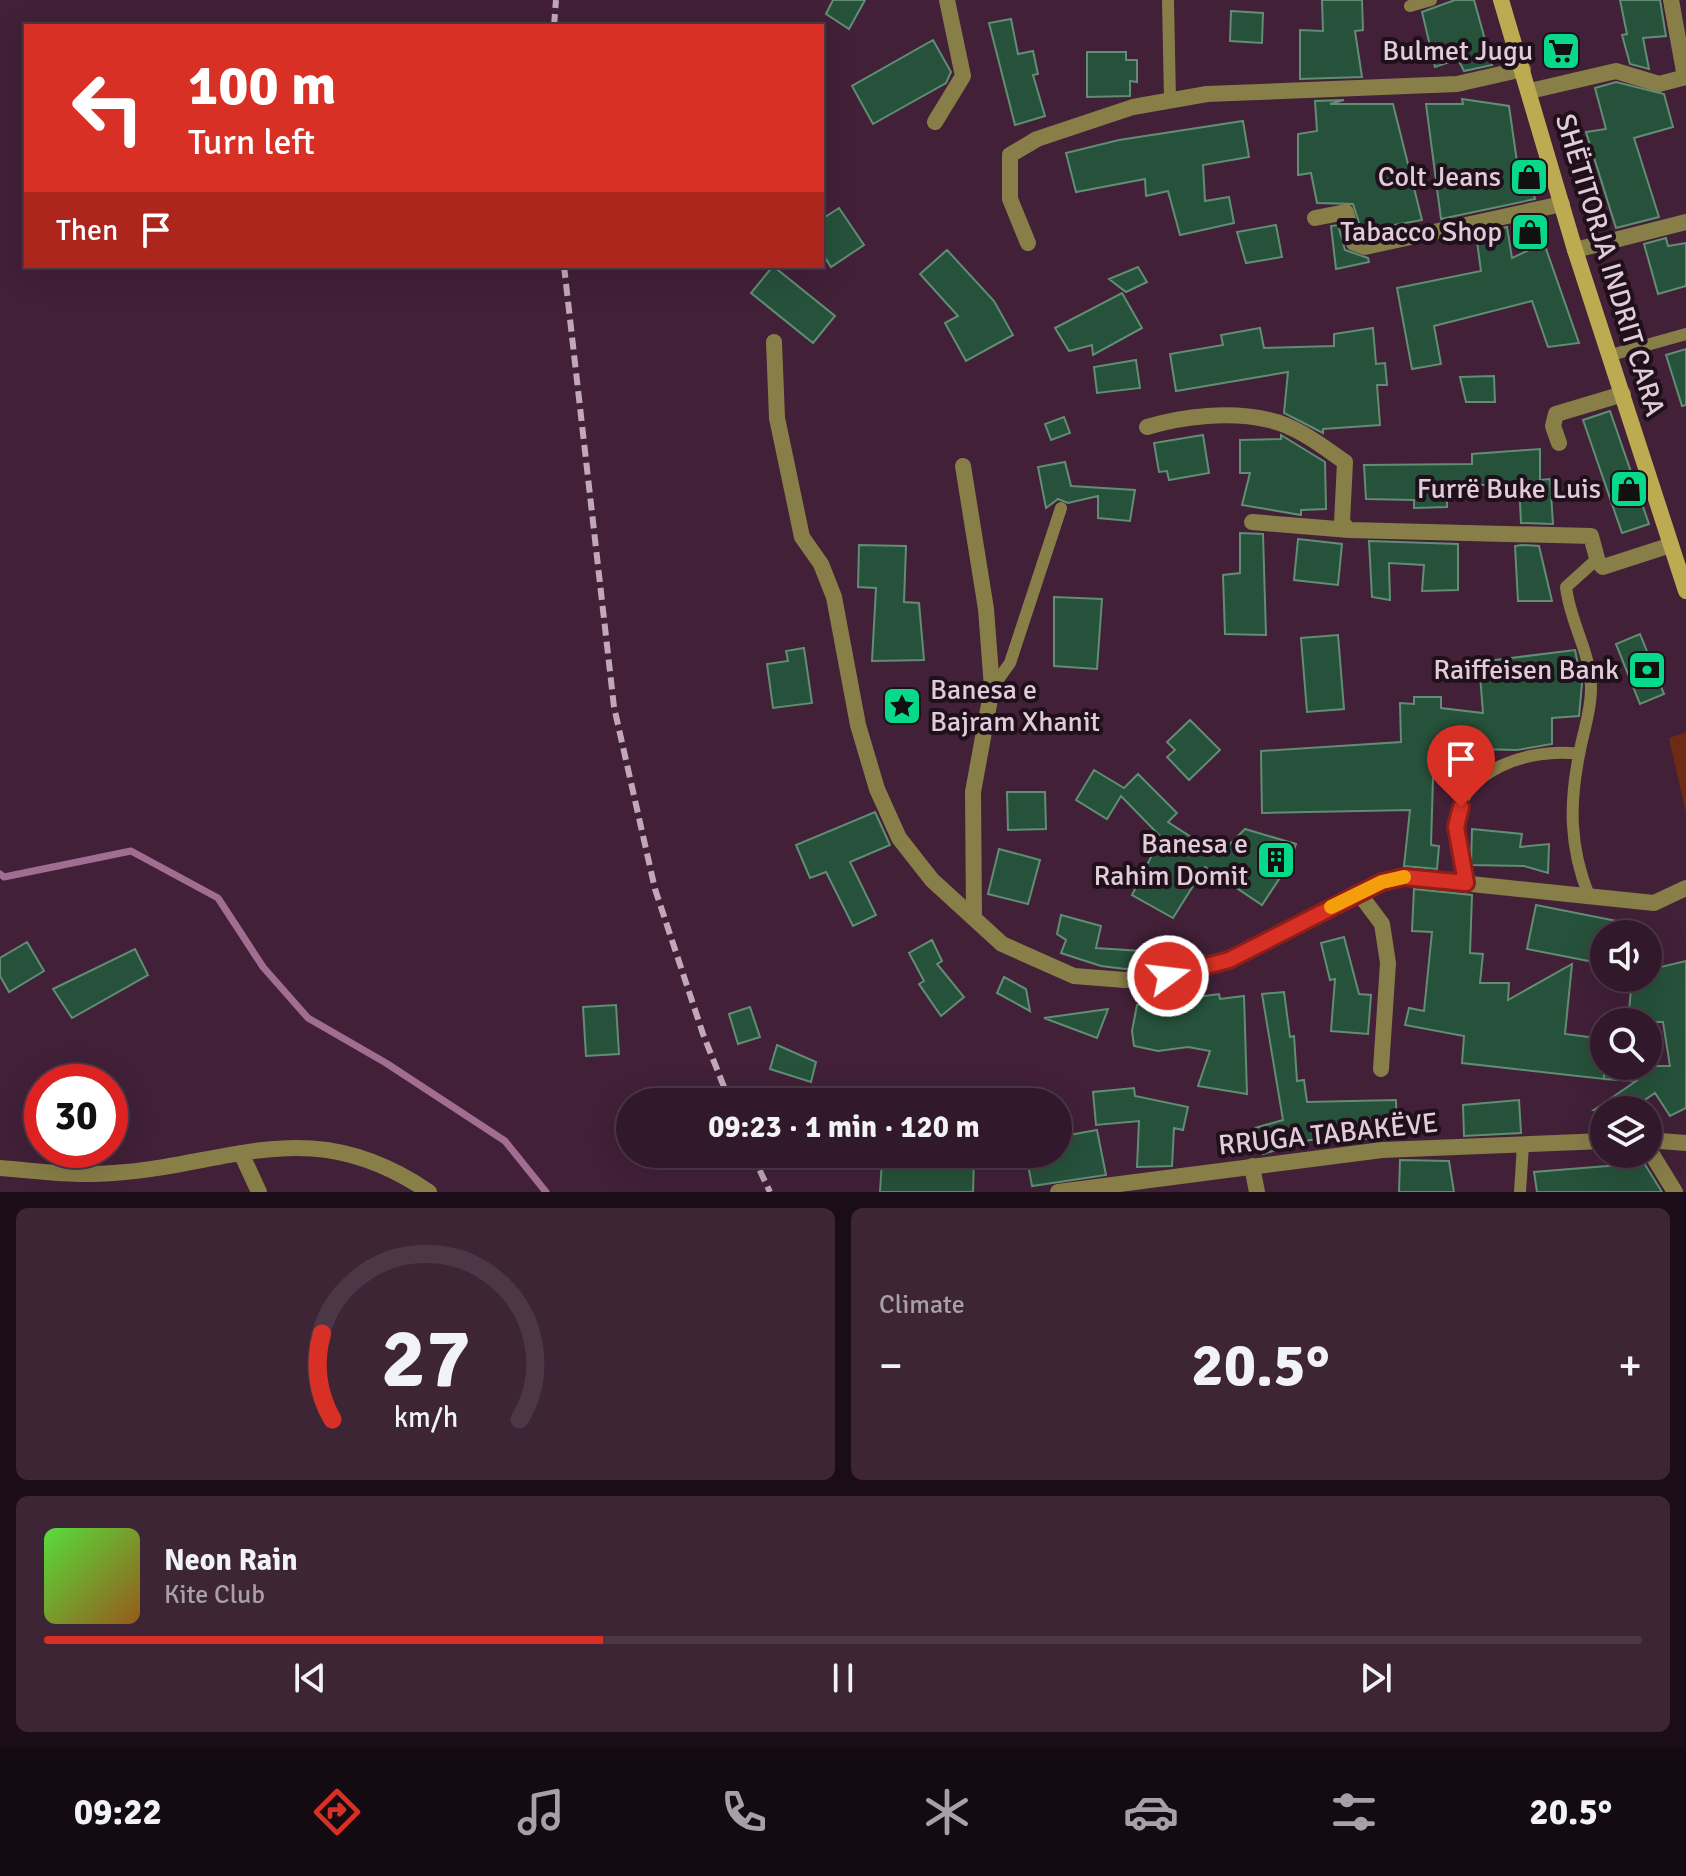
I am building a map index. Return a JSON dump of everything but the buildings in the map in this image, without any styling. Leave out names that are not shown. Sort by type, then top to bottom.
[{"type":"main road","name":"SHËTITORJA INDRIT CARA","points":[[1501,0],[1575,250],[1686,591]]},
{"type":"street","points":[[935,122],[963,76],[947,0]]},
{"type":"street","points":[[1530,91],[1616,71],[1659,84],[1686,77],[1671,0]]},
{"type":"street","points":[[1028,243],[1010,199],[1010,155],[1037,139],[1133,107],[1207,94],[1457,84],[1523,69]]},
{"type":"street","points":[[1315,218],[1346,212],[1354,243],[1365,247],[1562,204]]},
{"type":"street","points":[[1575,250],[1686,222]]},
{"type":"street","points":[[774,342],[777,418],[802,537],[821,564],[834,597],[858,725],[877,789],[899,838],[932,880],[1002,944],[1074,976],[1125,980],[1168,976],[1229,960],[1358,892],[1404,877],[1654,903],[1686,888]]},
{"type":"street","points":[[1559,443],[1553,426],[1556,414],[1623,394]]},
{"type":"street","points":[[1147,427],[1183,416],[1270,420],[1308,436],[1345,462],[1342,523],[1349,530]]},
{"type":"street","points":[[963,466],[986,609],[992,688],[973,792],[974,917]]},
{"type":"street","points":[[1252,522],[1349,530],[1591,536],[1597,559],[1603,567],[1611,568],[1671,545]]},
{"type":"street","points":[[1358,892],[1382,924],[1388,963],[1381,1069]]},
{"type":"street","points":[[1662,1141],[1686,1143]]},
{"type":"street","name":"RRUGA TABAKËVE","points":[[1058,1192],[1382,1150],[1590,1142]]},
{"type":"street","points":[[0,1168],[92,1174],[303,1147],[368,1157],[399,1172],[429,1192]]},
{"type":"street","points":[[241,1153],[259,1192]]},
{"type":"street","points":[[1252,1166],[1257,1192]]},
{"type":"street","points":[[1660,1168],[1675,1192]]},
{"type":"lane","points":[[1168,0],[1170,100]]},
{"type":"lane","points":[[1410,6],[1431,0]]},
{"type":"lane","points":[[1611,355],[1686,334]]},
{"type":"lane","points":[[992,688],[1010,663],[1061,508]]},
{"type":"lane","points":[[1589,896],[1573,850],[1574,797],[1579,754],[1588,724],[1591,687],[1585,647],[1568,605],[1566,587],[1597,559]]},
{"type":"lane","points":[[1466,883],[1456,827],[1461,807],[1474,786],[1508,760],[1560,752],[1579,754]]},
{"type":"lane","points":[[1520,1192],[1523,1145]]},
{"type":"shaded area","points":[[1686,732],[1686,813],[1669,738]]},
{"type":"waterway","points":[[0,874],[4,877],[131,851],[218,898],[263,967],[308,1018],[386,1063],[505,1141],[546,1192]]},
{"type":"railway","points":[[554,24],[556,0]]},
{"type":"railway","points":[[564,268],[614,707],[655,889],[703,1034],[724,1088]]},
{"type":"railway","points":[[759,1168],[770,1192]]},
{"type":"slow traffic","points":[[1331,907],[1382,882],[1404,877]]},
{"type":"place","name":"Bulmet Jugu","points":[[1561,51]]},
{"type":"place","name":"Colt Jeans","points":[[1529,177]]},
{"type":"place","name":"Tabacco Shop","points":[[1530,232]]},
{"type":"place","name":"Furrë Buke Luis","points":[[1629,489]]},
{"type":"place","name":"Raiffeisen Bank","points":[[1647,670]]},
{"type":"place","name":"Banesa e Bajram Xhanit","points":[[902,706]]},
{"type":"place","name":"Banesa e Rahim Domit","points":[[1276,860]]},
{"type":"route","points":[[1168,976],[1229,960],[1382,882],[1404,877],[1466,883],[1456,827],[1461,807]]}]
